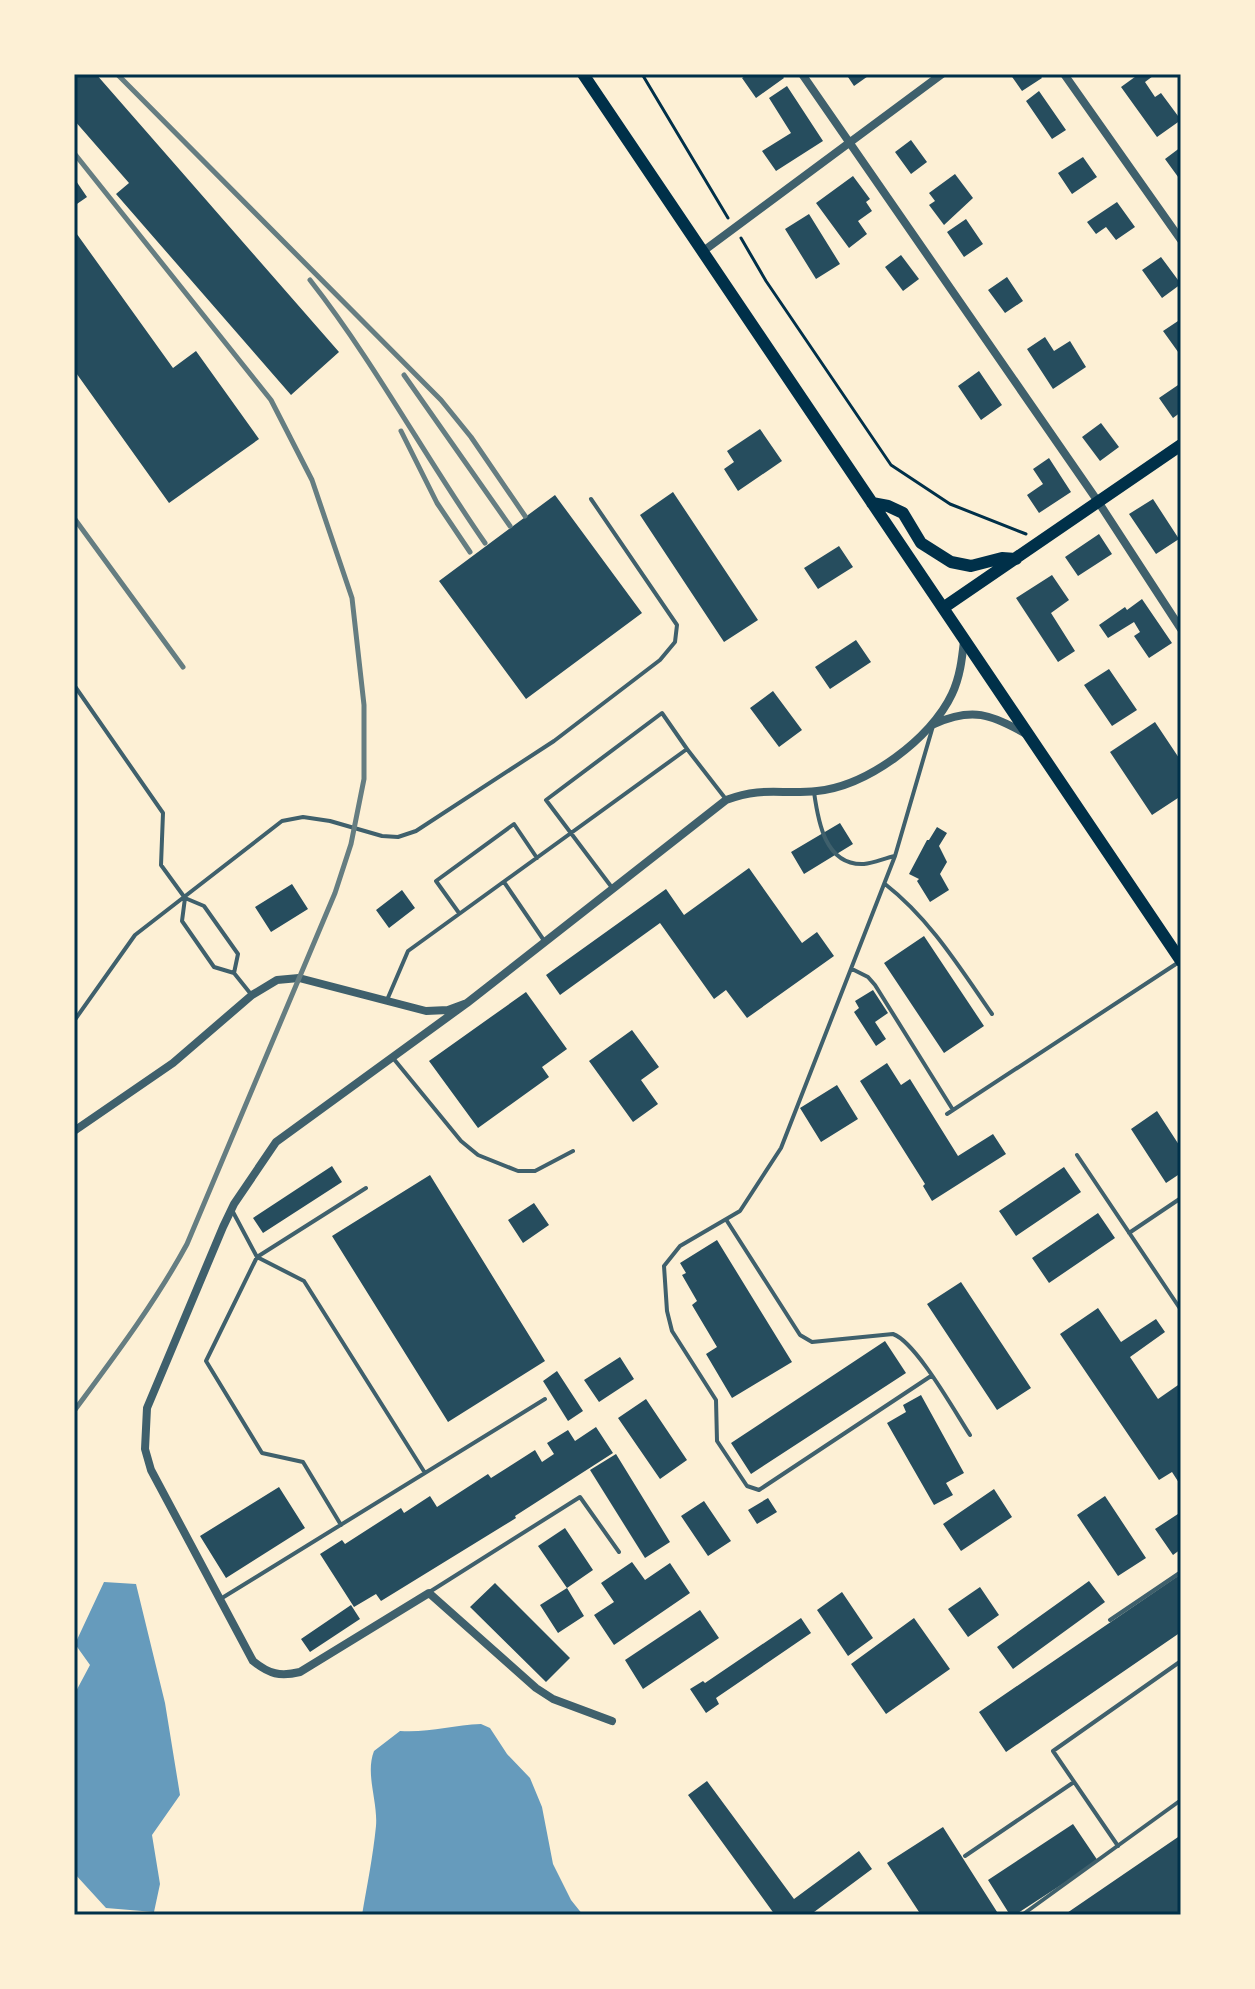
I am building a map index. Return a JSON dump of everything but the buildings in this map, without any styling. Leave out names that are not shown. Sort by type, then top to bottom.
[{"type":"main road","points":[[583,74],[1181,961]]},
{"type":"main road","points":[[943,608],[1181,445]]},
{"type":"main road","points":[[872,503],[903,513],[921,543],[951,562],[971,566],[1002,558],[1016,559]]},
{"type":"street","points":[[802,74],[1099,503],[1181,629]]},
{"type":"street","points":[[702,252],[736,230],[942,74]]},
{"type":"street","points":[[1064,74],[1181,240]]},
{"type":"street","points":[[933,724],[951,696],[960,674],[964,641]]},
{"type":"street","points":[[612,1721],[553,1699],[536,1688],[429,1593],[300,1672],[285,1676],[264,1670],[253,1661],[151,1470],[145,1449],[147,1408],[231,1210],[276,1142],[467,1003],[726,800],[761,790],[814,792],[863,779],[886,764],[933,724],[953,715],[984,714],[1026,734]]},
{"type":"street","points":[[74,1131],[173,1063],[252,995],[277,980],[299,978],[437,1011],[467,1003]]},
{"type":"lane","points":[[74,1021],[135,935],[282,821],[303,817],[330,821],[382,836],[398,837],[416,831],[554,741],[660,660],[675,642],[677,625],[591,499]]},
{"type":"lane","points":[[74,685],[163,813],[161,865],[185,898],[204,906],[238,954],[234,973]]},
{"type":"lane","points":[[613,889],[546,800],[662,713],[726,800]]},
{"type":"lane","points":[[931,1376],[759,1490],[747,1486],[717,1441],[716,1400],[672,1331],[667,1311],[664,1266],[680,1246],[727,1221],[748,1201],[781,1148],[885,884],[933,724]]},
{"type":"lane","points":[[387,1001],[408,951],[687,749]]},
{"type":"lane","points":[[814,792],[819,829],[834,852],[847,863],[865,864],[895,856]]},
{"type":"lane","points":[[459,913],[436,881],[514,824],[537,858]]},
{"type":"lane","points":[[504,882],[545,942]]},
{"type":"lane","points":[[885,884],[942,942],[992,1014]]},
{"type":"lane","points":[[185,898],[182,921],[214,967],[234,973],[252,995]]},
{"type":"lane","points":[[852,969],[868,977],[875,985],[950,1112],[1181,961]]},
{"type":"lane","points":[[393,1058],[461,1141],[478,1155],[518,1171],[535,1171],[573,1151]]},
{"type":"lane","points":[[1077,1155],[1181,1310]]},
{"type":"lane","points":[[341,1525],[303,1462],[262,1453],[206,1361],[257,1257],[366,1188]]},
{"type":"lane","points":[[1129,1233],[1181,1198]]},
{"type":"lane","points":[[231,1210],[257,1257],[304,1281],[425,1473]]},
{"type":"lane","points":[[727,1221],[800,1335],[812,1342],[893,1334],[902,1337],[970,1435]]},
{"type":"lane","points":[[220,1599],[545,1399]]},
{"type":"lane","points":[[429,1593],[580,1497],[619,1552]]},
{"type":"lane","points":[[1110,1620],[1181,1572]]},
{"type":"lane","points":[[1118,1846],[1053,1751],[1181,1661]]},
{"type":"lane","points":[[965,1856],[1074,1782]]},
{"type":"lane","points":[[1022,1915],[1181,1800]]},
{"type":"path","points":[[642,74],[766,281],[891,465],[950,504],[1029,535],[1036,546]]},
{"type":"water","points":[[104,1582],[136,1584],[165,1703],[180,1795],[152,1835],[160,1884],[154,1912],[106,1908],[74,1873],[74,1695],[90,1665],[75,1644]]},
{"type":"water","points":[[481,1724],[490,1728],[507,1754],[530,1778],[542,1807],[553,1864],[571,1900],[583,1915],[362,1915],[376,1826],[371,1778],[374,1751],[400,1731]]},
{"type":"railway","points":[[117,74],[441,400],[471,437],[525,516]]},
{"type":"railway","points":[[74,153],[271,400],[312,480],[352,598],[364,705],[364,779],[351,844],[335,893],[187,1244],[148,1309],[74,1411]]},
{"type":"railway","points":[[310,280],[356,344],[485,543]]},
{"type":"railway","points":[[404,375],[510,526]]},
{"type":"railway","points":[[401,431],[437,503],[470,552]]},
{"type":"railway","points":[[74,518],[183,667]]}]
